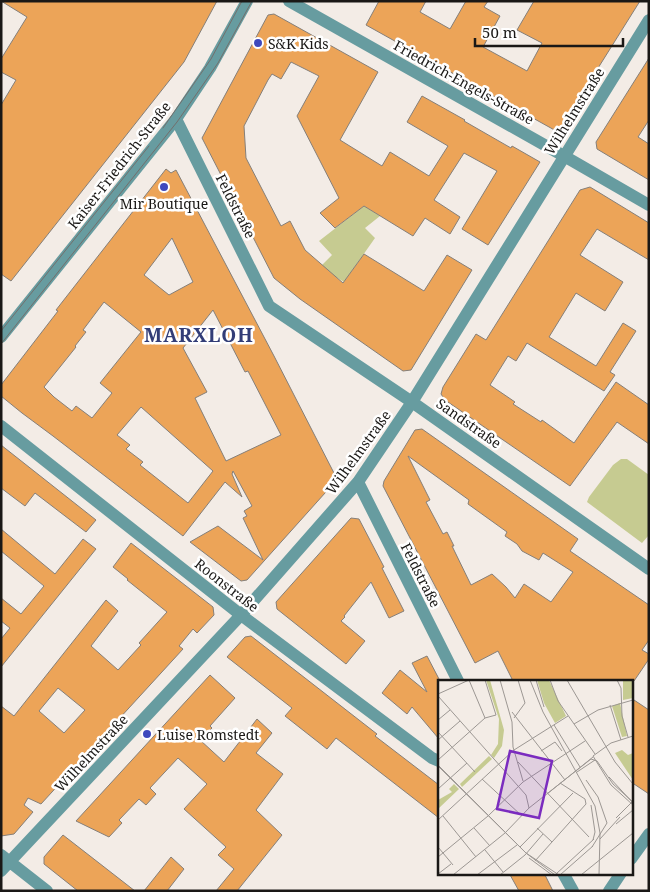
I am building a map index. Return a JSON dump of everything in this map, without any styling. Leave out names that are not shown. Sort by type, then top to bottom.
[{"type":"street","name":"Kaiser-Friedrich-Straße","points":[[1,337],[176,119],[210,68],[247,1]]},
{"type":"street","name":"Friedrich-Engels-Straße","points":[[289,1],[649,205]]},
{"type":"street","name":"Wilhelmstraße","points":[[4,862],[241,615],[358,482],[412,402],[649,20]]},
{"type":"street","name":"Feldstraße","points":[[176,119],[270,306]]},
{"type":"street","name":"Sandstraße","points":[[270,306],[412,402],[649,569]]},
{"type":"street","name":"Roonstraße","points":[[1,426],[241,615],[438,761]]},
{"type":"street","name":"Feldstraße","points":[[358,482],[457,680]]},
{"type":"street","points":[[632,858],[649,834]]},
{"type":"street","points":[[4,862],[46,891]]},
{"type":"street","points":[[564,874],[573,891]]},
{"type":"street","points":[[609,891],[620,874]]},
{"type":"green space","points":[[364,206],[380,216],[365,228],[375,238],[344,282],[320,267],[332,255],[319,241]]},
{"type":"green space","points":[[621,459],[627,459],[649,475],[649,535],[642,543],[587,502],[613,465]]},
{"type":"building","points":[[1,1],[217,1],[184,62],[11,281],[1,274],[1,105],[16,80],[1,72],[1,59],[27,17]]},
{"type":"building","points":[[379,1],[426,1],[420,12],[450,29],[466,1],[488,1],[484,7],[500,16],[483,47],[527,71],[542,43],[517,30],[534,1],[640,1],[558,132],[366,25]]},
{"type":"building","points":[[274,14],[378,72],[340,140],[382,166],[390,152],[429,176],[448,146],[407,122],[422,96],[511,148],[512,146],[540,162],[488,245],[462,229],[497,171],[464,153],[434,200],[460,217],[450,234],[425,218],[413,236],[364,206],[335,228],[320,213],[339,198],[297,116],[319,76],[291,62],[281,79],[272,74],[268,80],[244,126],[246,158],[281,226],[290,221],[305,250],[343,283],[364,254],[424,291],[447,255],[472,270],[411,370],[403,371],[300,299],[274,278],[202,138],[268,15]]},
{"type":"building","points":[[649,58],[649,120],[638,137],[649,144],[649,180],[597,149],[596,142]]},
{"type":"building","points":[[166,169],[171,173],[176,170],[335,475],[334,483],[247,580],[241,581],[190,542],[218,526],[263,560],[243,518],[247,516],[244,511],[252,506],[233,471],[232,474],[242,497],[225,482],[183,536],[1,396],[1,385],[58,311],[56,310]],"holes":[[[172,238],[193,282],[169,295],[144,275]],[[104,302],[141,332],[100,383],[112,393],[92,418],[76,406],[72,411],[44,387],[76,347],[86,332],[83,330]],[[213,310],[245,372],[248,371],[281,435],[226,461],[195,398],[207,392],[183,348]],[[141,407],[213,471],[188,503],[140,465],[143,462],[126,449],[130,445],[117,435]]]},
{"type":"building","points":[[590,187],[649,223],[649,260],[597,229],[580,255],[623,282],[605,311],[576,293],[549,337],[596,366],[623,323],[636,331],[610,372],[615,375],[604,391],[527,343],[516,361],[508,356],[490,385],[515,402],[513,404],[541,422],[542,420],[574,443],[616,382],[649,405],[649,444],[617,422],[570,486],[445,400],[441,394],[443,387],[476,334],[486,340],[580,190]]},
{"type":"building","points":[[422,429],[578,539],[570,551],[649,605],[649,640],[642,650],[649,654],[649,659],[634,681],[512,680],[498,651],[475,663],[383,486],[384,481],[415,430]],"holes":[[[408,456],[469,500],[468,504],[507,532],[505,536],[517,544],[522,551],[539,560],[543,553],[573,572],[551,602],[524,584],[515,598],[492,574],[471,585],[447,532],[443,534],[426,502],[430,500]]]},
{"type":"building","points":[[1,445],[96,520],[86,532],[35,493],[25,506],[1,488]]},
{"type":"building","points":[[351,518],[359,519],[404,611],[389,618],[371,582],[341,621],[365,641],[346,664],[277,609],[276,602]]},
{"type":"building","points":[[1,529],[55,574],[83,539],[96,549],[1,667],[1,639],[10,628],[1,621],[1,598],[21,614],[44,586],[1,551]]},
{"type":"building","points":[[131,543],[213,607],[214,615],[197,633],[193,629],[179,646],[183,649],[41,804],[28,798],[24,805],[33,812],[14,834],[1,836],[1,706],[14,716],[106,600],[118,611],[91,646],[118,670],[167,612],[113,567]],"holes":[[[58,688],[85,710],[64,733],[39,711]]]},
{"type":"building","points":[[251,636],[438,784],[438,817],[336,738],[327,749],[285,716],[292,708],[227,657],[245,637]]},
{"type":"building","points":[[427,656],[439,679],[438,738],[412,707],[407,714],[382,693],[400,670],[427,692],[412,663]]},
{"type":"building","points":[[210,675],[235,698],[210,726],[212,728],[200,740],[224,762],[257,719],[272,733],[256,753],[283,774],[256,810],[282,835],[237,891],[216,891],[234,869],[218,855],[226,847],[184,809],[207,784],[178,758],[150,788],[156,794],[146,805],[139,799],[119,820],[122,823],[109,837],[76,821]]},
{"type":"building","points":[[632,699],[649,710],[649,794],[632,783]]},
{"type":"building","points":[[63,835],[135,891],[78,891],[44,864],[44,857]]},
{"type":"building","points":[[171,857],[184,869],[167,891],[144,891]]},
{"type":"building","points":[[510,874],[544,874],[553,891],[519,891]]},
{"type":"tram line","points":[[163,128],[211,59],[242,1]]},
{"type":"tram line","points":[[1,344],[177,122],[218,63],[252,1]]},
{"type":"tram line","points":[[1,331],[149,146]]},
{"type":"place","name":"S&K Kids","points":[[258,43]]},
{"type":"place","name":"Mir Boutique","points":[[164,187]]},
{"type":"place","name":"Luise Romstedt","points":[[147,734]]},
{"type":"district","name":"MARXLOH","points":[[199,335]]}]
